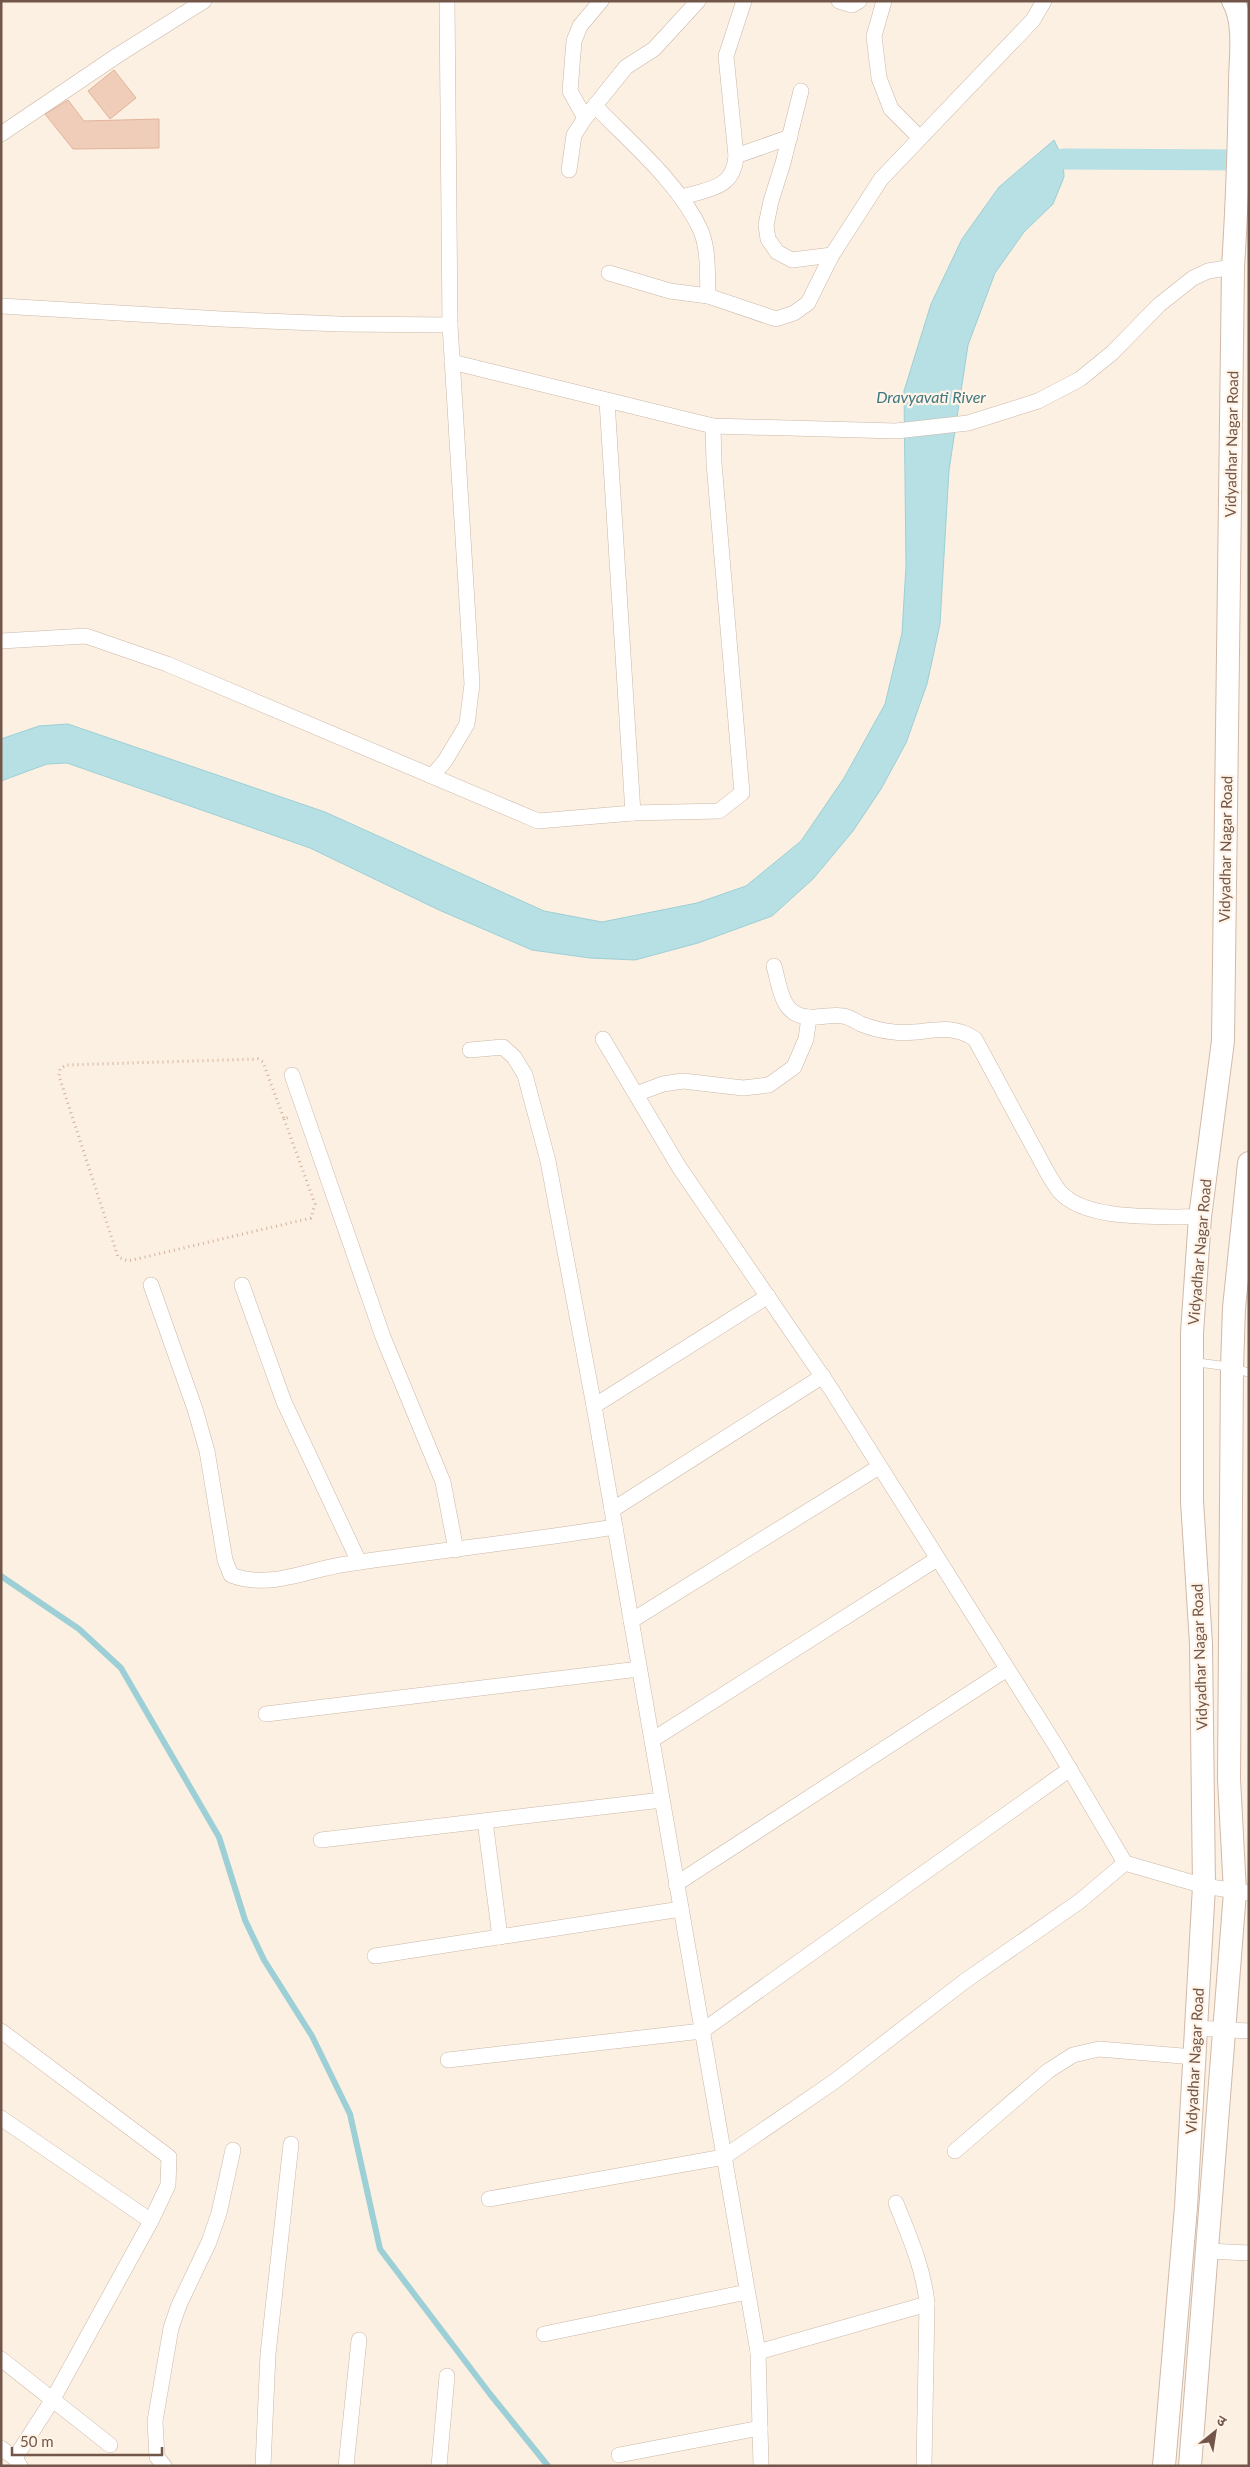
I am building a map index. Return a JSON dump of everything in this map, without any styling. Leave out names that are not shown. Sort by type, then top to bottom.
[{"type":"main road","name":"Vidyadhar Nagar Road","points":[[1164,2466],[1186,2207],[1204,1886],[1201,1644],[1192,1501],[1192,1362],[1200,1217],[1223,1041],[1233,267],[1238,195],[1240,4]]},
{"type":"main road","name":"Vidyadhar Nagar Road","points":[[1190,2466],[1224,2030],[1242,1892],[1229,1778],[1240,1370],[1234,1308],[1249,1163]]},
{"type":"street","points":[[1,134],[118,55],[204,1]]},
{"type":"street","points":[[432,776],[445,760],[468,724],[472,684],[450,325],[447,1]]},
{"type":"street","points":[[585,118],[570,91],[574,41],[580,26],[601,1]]},
{"type":"street","points":[[569,170],[574,135],[585,118],[626,68],[654,49],[698,1]]},
{"type":"street","points":[[682,197],[722,184],[731,177],[735,169],[736,156],[726,56],[744,1]]},
{"type":"street","points":[[839,1],[852,5],[858,1]]},
{"type":"street","points":[[884,1],[874,36],[879,78],[891,109],[920,138]]},
{"type":"street","points":[[609,273],[670,292],[708,296],[776,319],[794,313],[808,303],[832,255],[881,179],[1033,20],[1044,1]]},
{"type":"street","points":[[801,91],[771,201],[766,225],[768,238],[777,252],[792,260],[832,255]]},
{"type":"street","points":[[595,106],[682,197],[701,232],[707,260],[708,296]]},
{"type":"street","points":[[736,156],[790,137]]},
{"type":"street","points":[[452,362],[713,426],[896,431],[968,422],[1038,401],[1080,379],[1112,353],[1159,305],[1193,278],[1208,271],[1233,267]]},
{"type":"street","points":[[1,306],[222,320],[450,325]]},
{"type":"street","points":[[607,401],[633,813]]},
{"type":"street","points":[[1,641],[86,636],[167,664],[538,822],[633,813],[719,811],[742,793],[714,463],[713,426]]},
{"type":"street","points":[[774,966],[784,1004],[793,1013],[809,1017],[832,1014],[846,1016],[880,1030],[896,1033],[950,1029],[964,1032],[975,1039],[1047,1172],[1061,1193],[1078,1205],[1121,1215],[1200,1217]]},
{"type":"street","points":[[636,1094],[663,1084],[683,1081],[743,1088],[769,1085],[794,1067],[806,1039],[809,1017]]},
{"type":"street","points":[[603,1039],[679,1167],[822,1376],[1070,1769],[1125,1863],[1204,1886],[1242,1892]]},
{"type":"street","points":[[470,1050],[502,1047],[514,1057],[525,1074],[548,1161],[594,1406],[758,2352],[761,2466]]},
{"type":"street","points":[[292,1075],[383,1337],[443,1482],[456,1550]]},
{"type":"street","points":[[151,1285],[195,1409],[207,1452],[225,1560],[231,1575],[247,1581],[276,1580],[359,1562],[615,1528]]},
{"type":"street","points":[[242,1285],[284,1402],[359,1562]]},
{"type":"street","points":[[594,1406],[768,1296]]},
{"type":"street","points":[[612,1510],[822,1376]]},
{"type":"street","points":[[631,1621],[879,1467]]},
{"type":"street","points":[[652,1740],[937,1559]]},
{"type":"street","points":[[266,1714],[639,1669]]},
{"type":"street","points":[[676,1884],[1007,1669]]},
{"type":"street","points":[[448,2060],[702,2031],[1070,1769]]},
{"type":"street","points":[[321,1840],[662,1800]]},
{"type":"street","points":[[485,1820],[500,1936]]},
{"type":"street","points":[[489,2199],[724,2158],[835,2081],[965,1981],[1080,1901],[1125,1863]]},
{"type":"street","points":[[375,1956],[681,1908]]},
{"type":"street","points":[[1195,2028],[1249,2031]]},
{"type":"street","points":[[1,2031],[169,2158],[168,2185],[151,2221],[18,2462],[1,2448]]},
{"type":"street","points":[[955,2151],[1048,2071],[1073,2054],[1099,2049],[1194,2057]]},
{"type":"street","points":[[1,2118],[151,2221]]},
{"type":"street","points":[[264,2466],[268,2354],[292,2144]]},
{"type":"street","points":[[164,2466],[157,2457],[155,2421],[171,2328],[179,2305],[209,2242],[219,2213],[233,2150]]},
{"type":"street","points":[[896,2203],[926,2285],[924,2466]]},
{"type":"street","points":[[1207,2251],[1249,2253]]},
{"type":"street","points":[[544,2334],[747,2292]]},
{"type":"street","points":[[758,2352],[927,2304]]},
{"type":"street","points":[[346,2466],[359,2340]]},
{"type":"street","points":[[1,2359],[110,2445]]},
{"type":"street","points":[[439,2466],[447,2376]]},
{"type":"street","points":[[619,2455],[760,2428]]},
{"type":"lane","points":[[1192,1362],[1240,1370]]},
{"type":"path","points":[[258,1059],[263,1062],[284,1119],[315,1204],[311,1218],[128,1261],[121,1260],[118,1258],[59,1076],[60,1069],[66,1065],[258,1059]]},
{"type":"path","points":[[284,1119],[305,1112]]},
{"type":"water","name":"Dravyavati River","points":[[1054,140],[1063,159],[1064,177],[1053,204],[1024,232],[995,273],[968,345],[949,470],[940,624],[927,684],[906,743],[881,789],[853,831],[813,879],[772,916],[698,943],[635,960],[590,958],[532,950],[439,910],[310,848],[67,763],[47,764],[1,781],[1,739],[39,726],[68,724],[325,812],[544,911],[602,922],[697,903],[746,886],[801,841],[844,778],[885,704],[902,633],[906,566],[904,391],[931,304],[962,239],[999,187]]},
{"type":"building","points":[[114,70],[136,98],[110,119],[88,91]]},
{"type":"building","points":[[68,100],[84,121],[159,119],[159,148],[73,149],[45,114]]},
{"type":"waterway","points":[[1063,159],[1249,160]]},
{"type":"waterway","points":[[1,1576],[79,1629],[121,1668],[219,1837],[245,1920],[264,1960],[312,2036],[350,2114],[380,2249],[490,2394],[548,2466]]}]
